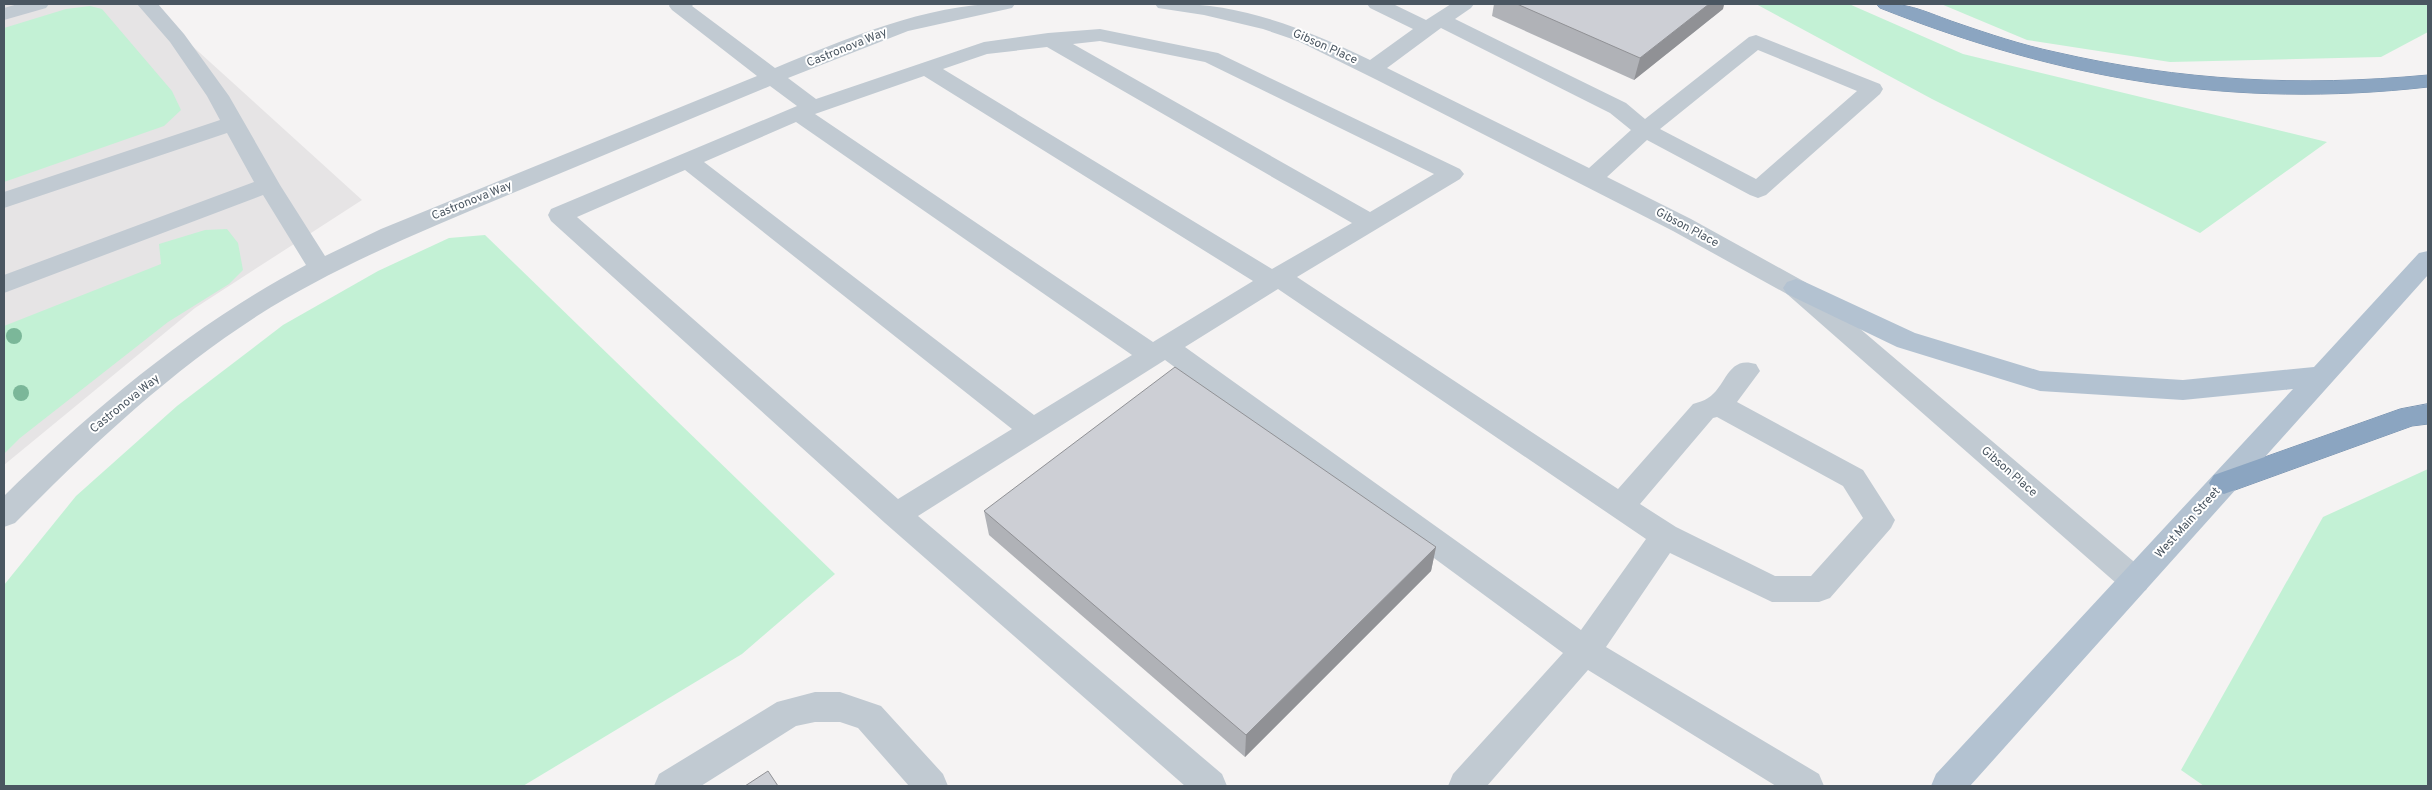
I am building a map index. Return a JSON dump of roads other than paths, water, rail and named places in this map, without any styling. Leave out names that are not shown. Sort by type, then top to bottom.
[{"type":"highway","points":[[1887,4],[1942,26],[2007,47],[2088,67],[2144,76],[2207,84],[2307,89],[2364,87],[2428,81]]},
{"type":"highway","points":[[2224,483],[2410,416],[2428,414]]},
{"type":"main road","name":"West Main Street","points":[[1948,786],[2428,259]]},
{"type":"main road","points":[[1796,288],[1906,340],[2040,381],[2183,390],[2322,376]]},
{"type":"street","points":[[4,14],[39,4]]},
{"type":"street","points":[[147,4],[177,38],[218,96],[268,185],[320,267]]},
{"type":"street","points":[[684,4],[679,6],[773,78],[805,110],[1159,351],[1585,651],[1807,786]]},
{"type":"street","name":"Castronova Way","points":[[4,515],[59,459],[114,410],[246,311],[320,267],[390,235],[845,47],[902,26],[1005,4]]},
{"type":"street","name":"Gibson Place","points":[[1165,4],[1204,9],[1269,24],[1305,37],[1372,68],[1682,224],[1796,288],[2135,581]]},
{"type":"street","points":[[1377,4],[1434,24],[1618,108],[1645,130],[1758,190],[1872,89],[1756,41],[1645,130],[1591,179]]},
{"type":"street","points":[[1372,68],[1464,4]]},
{"type":"street","points":[[896,516],[1275,279],[1452,174],[1210,57],[1100,35],[1048,39],[984,48],[805,110],[560,215],[896,516],[1210,786]]},
{"type":"street","points":[[1048,39],[1371,223]]},
{"type":"street","points":[[926,68],[1275,279],[1665,536],[1772,589],[1819,589],[1880,520],[1853,478],[1719,405]]},
{"type":"street","points":[[4,200],[234,123]]},
{"type":"street","points":[[687,160],[1033,430]]},
{"type":"street","points":[[4,284],[268,185]]},
{"type":"street","points":[[1620,507],[1703,411],[1719,405],[1746,371]]},
{"type":"street","points":[[1465,786],[1585,651],[1665,536]]},
{"type":"street","points":[[671,786],[789,713],[815,707],[840,707],[869,717],[931,786]]}]
